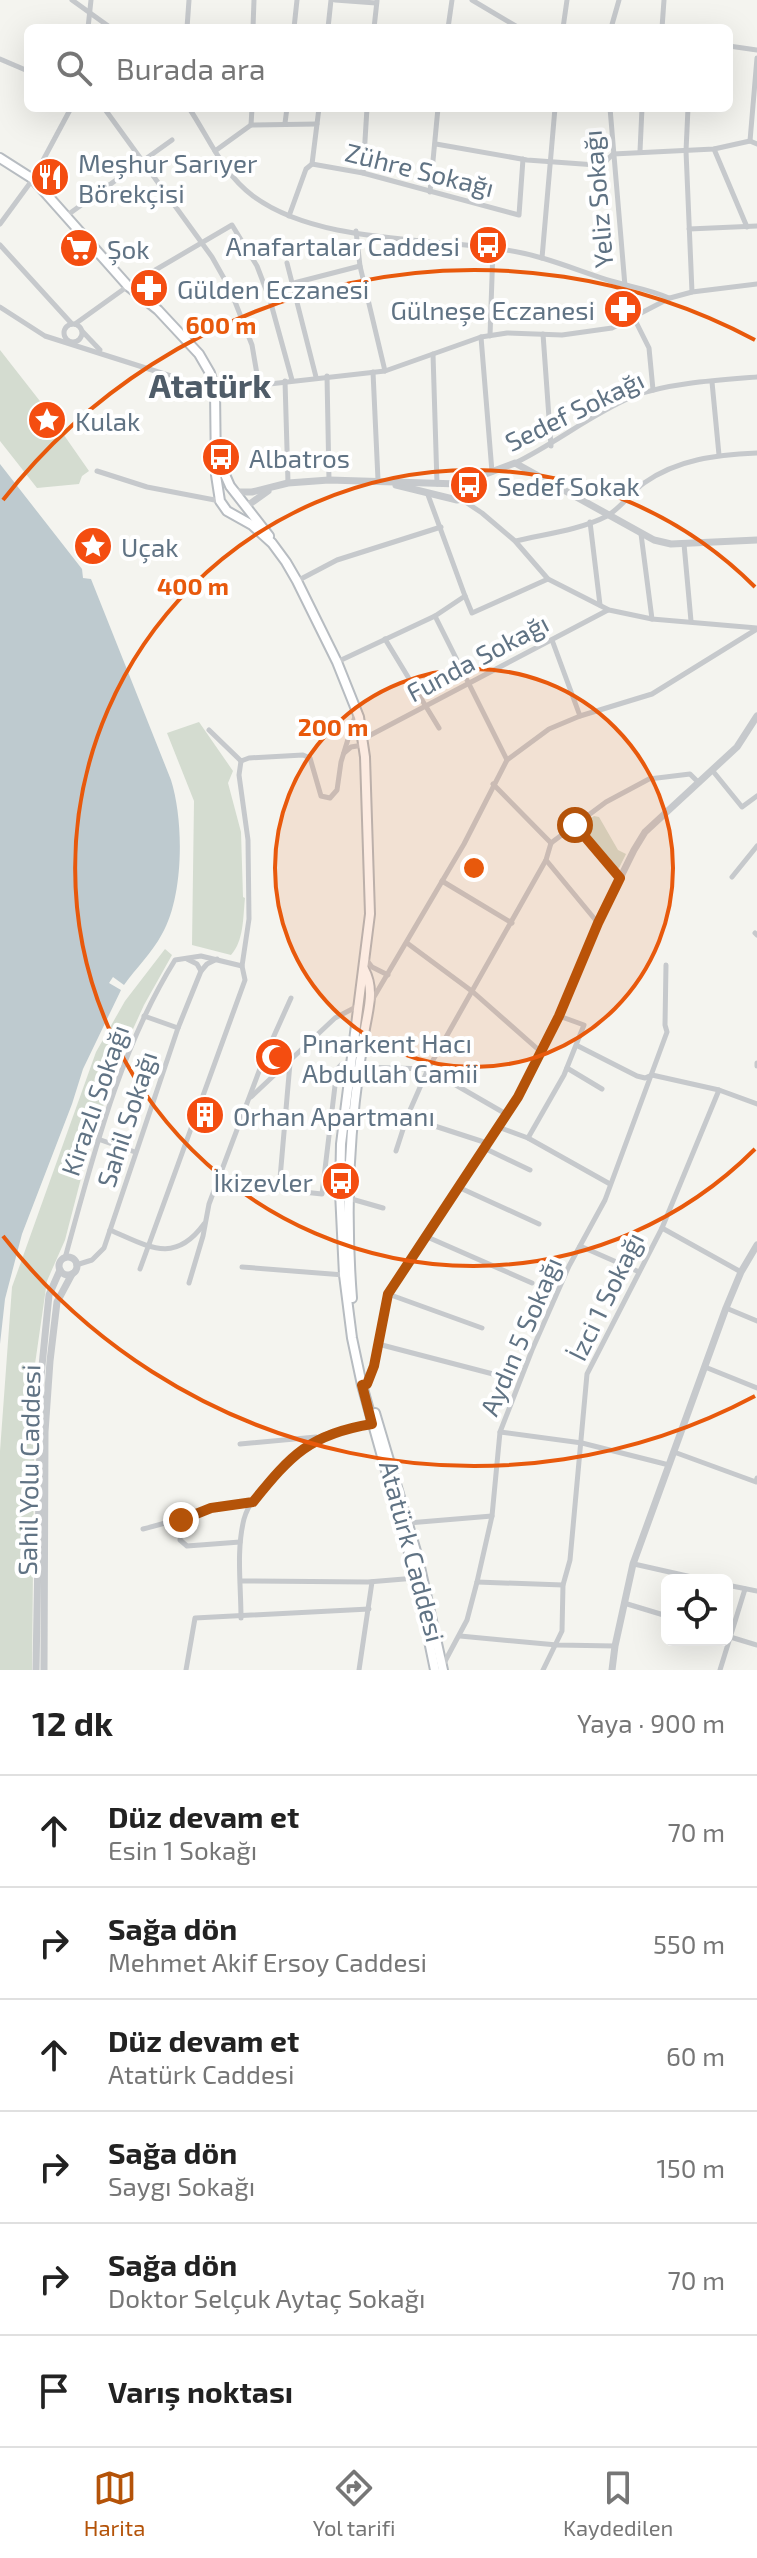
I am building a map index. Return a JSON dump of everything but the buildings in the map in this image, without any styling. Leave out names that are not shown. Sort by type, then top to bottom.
[{"type":"main road","points":[[0,158],[33,179],[128,286],[158,310],[199,354],[215,390],[220,501],[272,543]]},
{"type":"main road","points":[[217,457],[224,477],[297,581],[337,662],[356,711],[364,742],[370,914],[364,969],[370,987],[370,1005],[359,1006]]},
{"type":"main road","points":[[220,501],[235,492]]},
{"type":"main road","points":[[234,515],[243,513],[247,506]]},
{"type":"main road","name":"Atatürk Caddesi","points":[[361,1373],[352,1305],[347,1198],[354,1067],[364,969]]},
{"type":"main road","name":"Atatürk Caddesi","points":[[370,1005],[354,1067],[341,1168],[344,1275],[352,1338],[408,1523],[438,1667]]},
{"type":"main road","name":"Atatürk Caddesi","points":[[364,1384],[438,1667]]},
{"type":"street","points":[[72,0],[106,24]]},
{"type":"street","points":[[88,24],[91,0]]},
{"type":"street","points":[[187,24],[189,0]]},
{"type":"street","points":[[253,24],[254,0]]},
{"type":"street","points":[[294,24],[297,0]]},
{"type":"street","points":[[329,24],[333,0],[377,2],[374,24]]},
{"type":"street","points":[[449,24],[452,0]]},
{"type":"street","points":[[472,0],[512,24]]},
{"type":"street","points":[[564,24],[567,0]]},
{"type":"street","points":[[612,24],[619,0]]},
{"type":"street","points":[[662,24],[664,0]]},
{"type":"street","points":[[733,47],[757,50]]},
{"type":"street","points":[[436,144],[523,159],[596,165],[613,154],[714,149],[754,142],[757,58]]},
{"type":"street","points":[[0,59],[24,69]]},
{"type":"street","points":[[0,224],[33,179],[69,112]]},
{"type":"street","points":[[107,112],[201,243],[230,289],[252,345],[259,386]]},
{"type":"street","points":[[191,112],[234,177],[250,194],[289,216],[370,235],[493,248],[542,258],[625,286],[648,288],[670,298]]},
{"type":"street","points":[[251,125],[252,112]]},
{"type":"street","points":[[285,123],[286,112]]},
{"type":"street","points":[[289,216],[306,169],[312,164],[318,112]]},
{"type":"street","points":[[363,173],[367,112]]},
{"type":"street","points":[[430,192],[438,112]]},
{"type":"street","points":[[542,258],[555,112]]},
{"type":"street","name":"Yeliz Sokağı","points":[[610,112],[625,286]]},
{"type":"street","points":[[640,151],[642,112]]},
{"type":"street","points":[[688,112],[686,151],[692,292]]},
{"type":"street","points":[[215,151],[251,125],[317,124]]},
{"type":"street","points":[[66,216],[172,140]]},
{"type":"street","points":[[714,149],[747,227]]},
{"type":"street","name":"Zühre Sokağı","points":[[312,164],[363,173],[519,215],[523,159]]},
{"type":"street","points":[[69,342],[64,332],[74,324],[128,286],[232,225],[257,266],[270,300],[288,380],[288,483]]},
{"type":"street","points":[[689,229],[757,226]]},
{"type":"street","points":[[356,231],[360,266],[385,371]]},
{"type":"street","points":[[0,245],[103,352]]},
{"type":"street","points":[[490,336],[493,248]]},
{"type":"street","points":[[287,263],[316,377]]},
{"type":"street","points":[[294,283],[360,266]]},
{"type":"street","points":[[0,307],[45,336],[215,390],[385,371],[481,337],[507,333],[562,335],[612,328],[670,298],[692,292],[757,284]]},
{"type":"street","points":[[634,318],[649,348],[653,390]]},
{"type":"street","points":[[69,342],[78,341],[81,330]]},
{"type":"street","points":[[543,334],[551,446]]},
{"type":"street","points":[[481,337],[492,472]]},
{"type":"street","points":[[433,354],[433,485],[428,495],[472,613],[548,579]]},
{"type":"street","points":[[373,372],[378,480]]},
{"type":"street","points":[[327,376],[329,480]]},
{"type":"street","name":"Sedef Sokağı","points":[[459,484],[551,446],[606,411],[653,390],[757,377]]},
{"type":"street","points":[[712,382],[719,455]]},
{"type":"street","points":[[515,541],[609,515],[640,486],[663,470],[719,455],[757,453]]},
{"type":"street","points":[[515,463],[641,534],[671,544],[757,540]]},
{"type":"street","points":[[97,471],[147,487],[220,501]]},
{"type":"street","points":[[378,480],[428,495],[461,499],[515,541],[548,579],[609,610],[652,619],[757,628]]},
{"type":"street","points":[[235,492],[288,483],[378,480],[459,484],[461,499]]},
{"type":"street","points":[[447,485],[444,491],[447,499]]},
{"type":"street","points":[[247,506],[273,487]]},
{"type":"street","points":[[590,522],[600,605]]},
{"type":"street","points":[[297,581],[337,560],[441,527]]},
{"type":"street","points":[[641,534],[652,619]]},
{"type":"street","points":[[684,544],[691,621]]},
{"type":"street","points":[[337,662],[435,616],[465,596]]},
{"type":"street","name":"Funda Sokağı","points":[[344,754],[351,747],[609,610]]},
{"type":"street","points":[[435,616],[507,760]]},
{"type":"street","points":[[370,1005],[507,760],[549,729],[652,694],[757,628]]},
{"type":"street","points":[[385,639],[439,728]]},
{"type":"street","points":[[552,640],[580,716]]},
{"type":"street","points":[[241,761],[303,755],[310,758],[317,790],[325,799],[337,790],[356,711]]},
{"type":"street","points":[[364,1384],[374,1366],[388,1294],[486,1146],[541,1052],[598,923],[645,832],[737,747],[757,716]]},
{"type":"street","points":[[209,730],[241,761]]},
{"type":"street","points":[[351,735],[358,735],[364,742]]},
{"type":"street","points":[[140,1269],[245,980],[242,966],[249,919],[247,821],[239,775],[241,761]]},
{"type":"street","points":[[711,770],[742,807],[757,796]]},
{"type":"street","points":[[396,1151],[428,1069],[512,923],[546,860],[551,843],[606,802],[649,779],[690,774],[698,782]]},
{"type":"street","points":[[493,784],[551,843]]},
{"type":"street","points":[[575,825],[620,878]]},
{"type":"street","points":[[732,877],[757,846]]},
{"type":"street","points":[[546,860],[598,923]]},
{"type":"street","points":[[442,881],[512,923]]},
{"type":"street","points":[[407,943],[473,992],[541,1052]]},
{"type":"street","points":[[187,959],[201,956],[242,966]]},
{"type":"street","points":[[365,958],[388,975]]},
{"type":"street","points":[[187,959],[197,964],[201,971],[218,959]]},
{"type":"street","name":"Kirazlı Sokağı","points":[[65,1258],[98,1139],[144,1016],[175,960],[187,959]]},
{"type":"street","name":"Aydın 5 Sokağı","points":[[428,1670],[438,1667],[460,1636],[477,1582],[492,1516],[500,1432],[532,1350],[605,1200],[667,1032],[666,965]]},
{"type":"street","points":[[364,969],[378,970]]},
{"type":"street","name":"Sahil Sokağı","points":[[76,1265],[99,1255],[110,1230],[178,1028],[201,971]]},
{"type":"street","points":[[189,1283],[209,1204],[291,998]]},
{"type":"street","points":[[249,1099],[335,1018],[359,1006]]},
{"type":"street","points":[[144,1016],[178,1028]]},
{"type":"street","points":[[528,1138],[578,1046],[584,1025],[559,1016]]},
{"type":"street","points":[[578,1046],[637,1076],[645,1078],[652,1075],[719,1090],[757,1104]]},
{"type":"street","points":[[279,1190],[290,1062]]},
{"type":"street","points":[[219,1183],[322,1194],[337,1069],[342,1064],[428,1069],[506,1114]]},
{"type":"street","points":[[567,1068],[602,1089]]},
{"type":"street","name":"İzci 1 Sokağı","points":[[543,1670],[562,1631],[563,1585],[570,1560],[587,1374],[637,1271],[662,1228],[719,1090]]},
{"type":"street","points":[[407,1117],[486,1146],[530,1170]]},
{"type":"street","points":[[498,1127],[528,1138],[610,1184]]},
{"type":"street","points":[[98,1139],[135,1152]]},
{"type":"street","points":[[458,1187],[539,1224]]},
{"type":"street","points":[[347,1198],[383,1208]]},
{"type":"street","points":[[110,1230],[149,1248],[171,1250],[185,1243],[206,1221]]},
{"type":"street","points":[[662,1228],[741,1272]]},
{"type":"street","points":[[424,1236],[532,1283]]},
{"type":"street","points":[[612,1670],[633,1564],[726,1308],[741,1272],[757,1245]]},
{"type":"street","points":[[580,1246],[637,1271]]},
{"type":"street","points":[[65,1258],[76,1265],[72,1274],[64,1274],[60,1270],[60,1263],[65,1258]]},
{"type":"street","points":[[242,1267],[344,1275]]},
{"type":"street","name":"Sahil Yolu Caddesi","points":[[36,1670],[41,1376],[46,1313],[53,1283],[60,1270]]},
{"type":"street","name":"Sahil Yolu Caddesi","points":[[44,1670],[45,1432],[50,1361],[57,1302],[72,1274]]},
{"type":"street","points":[[388,1294],[482,1328]]},
{"type":"street","points":[[726,1308],[757,1321]]},
{"type":"street","points":[[378,1344],[493,1374]]},
{"type":"street","points":[[361,1373],[374,1366]]},
{"type":"street","points":[[705,1367],[757,1388]]},
{"type":"street","points":[[240,1444],[321,1436],[372,1424]]},
{"type":"street","points":[[500,1432],[582,1443],[669,1465]]},
{"type":"street","points":[[241,1618],[240,1542],[245,1515],[283,1465],[321,1436]]},
{"type":"street","points":[[674,1452],[756,1482],[757,1478]]},
{"type":"street","points":[[143,1529],[181,1520],[211,1508],[253,1502]]},
{"type":"street","points":[[408,1523],[492,1516]]},
{"type":"street","points":[[181,1520],[180,1540],[187,1546],[240,1542]]},
{"type":"street","points":[[633,1564],[678,1574]]},
{"type":"street","points":[[241,1581],[372,1582],[416,1578]]},
{"type":"street","points":[[359,1670],[372,1582]]},
{"type":"street","points":[[477,1582],[563,1585]]},
{"type":"street","points":[[733,1586],[757,1591]]},
{"type":"street","points":[[733,1624],[745,1589]]},
{"type":"street","points":[[624,1603],[661,1614]]},
{"type":"street","points":[[186,1670],[195,1618],[369,1609]]},
{"type":"street","points":[[460,1636],[557,1645],[615,1646]]},
{"type":"street","points":[[733,1637],[757,1645]]},
{"type":"street","points":[[720,1670],[726,1646]]},
{"type":"shaded area","points":[[0,350],[89,471],[82,476],[79,484],[37,488],[0,441]]},
{"type":"shaded area","points":[[0,464],[82,569],[83,578],[91,579],[171,780],[178,816],[180,858],[175,900],[162,934],[124,985],[113,977],[109,983],[121,990],[83,1069],[22,1234],[5,1299],[0,1344]]},
{"type":"shaded area","points":[[199,722],[233,771],[228,783],[241,832],[245,898],[241,936],[231,955],[192,945],[194,801],[167,733]]},
{"type":"shaded area","points":[[594,816],[599,817],[618,850],[626,854],[619,868],[581,827]]},
{"type":"shaded area","points":[[165,949],[172,955],[128,1040],[92,1136],[65,1240],[47,1281],[35,1364],[32,1670],[0,1670],[0,1451],[12,1287],[96,1052],[125,1001]]},
{"type":"place","name":"Meşhur Sarıyer Börekçisi","points":[[50,177]]},
{"type":"place","name":"Anafartalar Caddesi","points":[[488,245]]},
{"type":"place","name":"Şok","points":[[79,248]]},
{"type":"place","name":"Gülden Eczanesi","points":[[149,288]]},
{"type":"place","name":"Gülneşe Eczanesi","points":[[623,309]]},
{"type":"place","name":"Kulak","points":[[47,420]]},
{"type":"place","name":"Albatros","points":[[221,457]]},
{"type":"place","name":"Sedef Sokak","points":[[469,485]]},
{"type":"place","name":"Uçak","points":[[93,546]]},
{"type":"place","name":"Pınarkent Hacı Abdullah Camii","points":[[274,1057]]},
{"type":"place","name":"Orhan Apartmanı","points":[[205,1115]]},
{"type":"place","name":"İkizevler","points":[[341,1181]]},
{"type":"district","name":"Atatürk","points":[[210,384]]},
{"type":"route","points":[[181,1520],[211,1508],[253,1502],[283,1465],[321,1436],[372,1424],[362,1385],[367,1384],[374,1366],[388,1294],[518,1097],[559,1016],[620,878],[575,825]]}]
